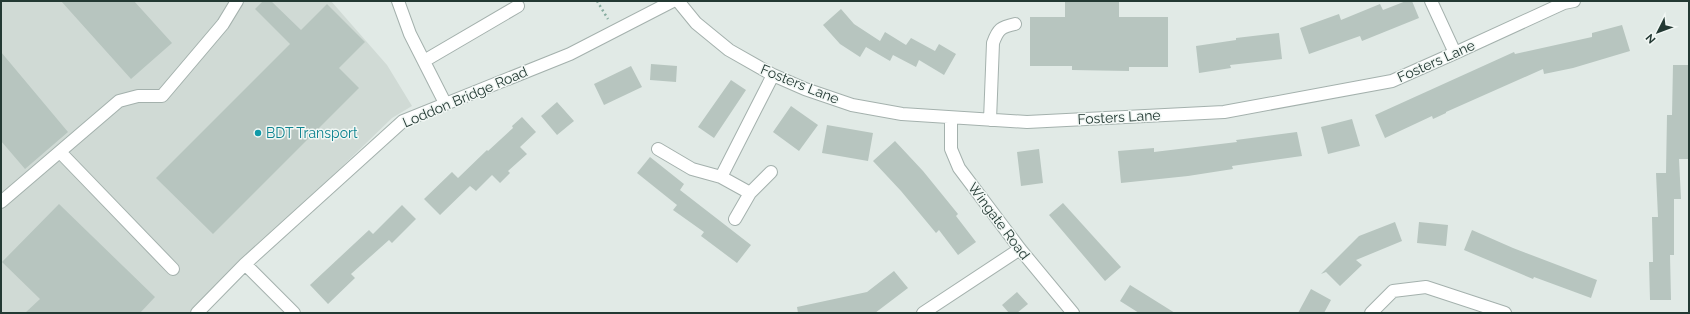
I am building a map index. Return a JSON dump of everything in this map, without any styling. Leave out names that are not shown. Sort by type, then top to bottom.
[{"type":"street","points":[[1,202],[119,101],[138,96],[162,96],[223,24],[237,1]]},
{"type":"street","points":[[398,1],[410,34],[445,103]]},
{"type":"street","name":"Loddon Bridge Road","points":[[197,313],[245,264],[403,120],[570,54],[673,1]]},
{"type":"street","name":"Fosters Lane","points":[[678,1],[692,19],[729,50],[773,75],[805,89],[852,105],[902,114],[1026,122],[1224,112],[1392,81],[1564,3],[1574,1]]},
{"type":"street","points":[[1431,1],[1456,53]]},
{"type":"street","points":[[424,61],[518,6]]},
{"type":"street","points":[[990,120],[993,43],[996,33],[1003,27],[1015,24]]},
{"type":"street","points":[[721,177],[773,75]]},
{"type":"street","name":"Wingate Road","points":[[951,118],[950,149],[959,168],[1020,249],[1073,313]]},
{"type":"street","points":[[658,149],[692,169],[721,177],[750,193]]},
{"type":"street","points":[[60,152],[173,269]]},
{"type":"street","points":[[736,219],[750,193],[770,172]]},
{"type":"street","points":[[923,313],[1020,249]]},
{"type":"street","points":[[245,264],[294,313]]},
{"type":"street","points":[[1371,313],[1393,291],[1426,287],[1504,313]]},
{"type":"path","points":[[597,1],[615,31]]},
{"type":"shaded area","points":[[1,1],[331,1],[387,65],[412,106],[392,118],[191,313],[1,313]]},
{"type":"building","points":[[61,1],[134,1],[172,43],[131,79]]},
{"type":"building","name":"BDT Transport","points":[[263,1],[271,1],[301,30],[327,4],[365,42],[339,68],[359,88],[213,234],[156,178],[290,44],[255,9]]},
{"type":"building","points":[[1065,1],[1119,1],[1119,17],[1168,17],[1168,67],[1129,67],[1129,71],[1072,70],[1072,66],[1030,66],[1030,17],[1065,17]]},
{"type":"building","points":[[1406,1],[1412,1],[1419,18],[1362,41],[1360,36],[1309,54],[1300,28],[1339,14],[1341,20],[1380,4],[1383,10]]},
{"type":"building","points":[[841,9],[854,24],[880,41],[885,32],[906,45],[911,38],[935,51],[939,44],[956,54],[944,75],[919,60],[916,67],[893,55],[890,61],[866,47],[860,57],[840,44],[823,25]]},
{"type":"building","points":[[1622,25],[1630,51],[1573,68],[1544,74],[1543,69],[1433,119],[1432,116],[1385,138],[1375,115],[1514,52],[1515,54],[1592,37],[1592,33]]},
{"type":"building","points":[[1279,33],[1282,59],[1230,65],[1231,68],[1199,73],[1196,46],[1236,40],[1236,38]]},
{"type":"building","points":[[1,52],[68,132],[25,169],[1,141]]},
{"type":"building","points":[[651,64],[677,66],[676,82],[650,80]]},
{"type":"building","points":[[1673,65],[1689,65],[1688,159],[1679,159],[1681,199],[1674,199],[1674,255],[1670,255],[1671,300],[1650,300],[1649,262],[1653,262],[1652,217],[1658,217],[1656,173],[1666,173],[1667,115],[1672,115]]},
{"type":"building","points":[[631,66],[642,87],[604,105],[594,84]]},
{"type":"building","points":[[731,80],[746,90],[714,138],[698,127]]},
{"type":"building","points":[[557,102],[574,121],[557,135],[541,116]]},
{"type":"building","points":[[791,106],[818,125],[799,151],[773,132]]},
{"type":"building","points":[[522,117],[536,132],[520,147],[527,154],[508,171],[510,173],[500,183],[492,175],[476,191],[470,186],[440,215],[424,199],[452,172],[458,178],[487,150],[488,151],[513,128],[512,126]]},
{"type":"building","points":[[1352,119],[1360,146],[1328,154],[1321,127]]},
{"type":"building","points":[[827,125],[873,133],[868,161],[822,153]]},
{"type":"building","points":[[1297,132],[1302,156],[1232,166],[1233,169],[1188,176],[1121,183],[1118,151],[1154,148],[1154,152],[1237,142],[1236,140]]},
{"type":"building","points":[[895,141],[923,171],[958,214],[956,216],[976,242],[958,255],[939,230],[936,233],[901,191],[873,161]]},
{"type":"building","points":[[1039,149],[1043,183],[1021,186],[1017,152]]},
{"type":"building","points":[[650,157],[684,184],[680,190],[751,245],[737,263],[701,236],[704,232],[673,210],[677,205],[637,173]]},
{"type":"building","points":[[1063,203],[1121,267],[1105,281],[1049,215]]},
{"type":"building","points":[[59,204],[155,297],[140,313],[25,313],[40,299],[2,262]]},
{"type":"building","points":[[402,205],[416,219],[392,243],[389,240],[351,274],[355,278],[328,304],[310,285],[369,230],[373,234]]},
{"type":"building","points":[[1395,222],[1402,241],[1356,260],[1362,265],[1340,286],[1326,272],[1321,274],[1359,236]]},
{"type":"building","points":[[1419,222],[1448,225],[1446,246],[1417,243]]},
{"type":"building","points":[[1472,230],[1513,248],[1597,280],[1591,298],[1534,277],[1533,279],[1464,250]]},
{"type":"building","points":[[894,271],[908,288],[875,313],[798,313],[797,307],[867,292]]},
{"type":"building","points":[[1130,285],[1175,313],[1139,313],[1120,301]]},
{"type":"building","points":[[1311,289],[1331,300],[1324,313],[1298,313]]},
{"type":"building","points":[[1017,292],[1028,304],[1017,313],[1009,313],[1002,305]]},
{"type":"place","name":"BDT Transport","points":[[258,133]]}]
